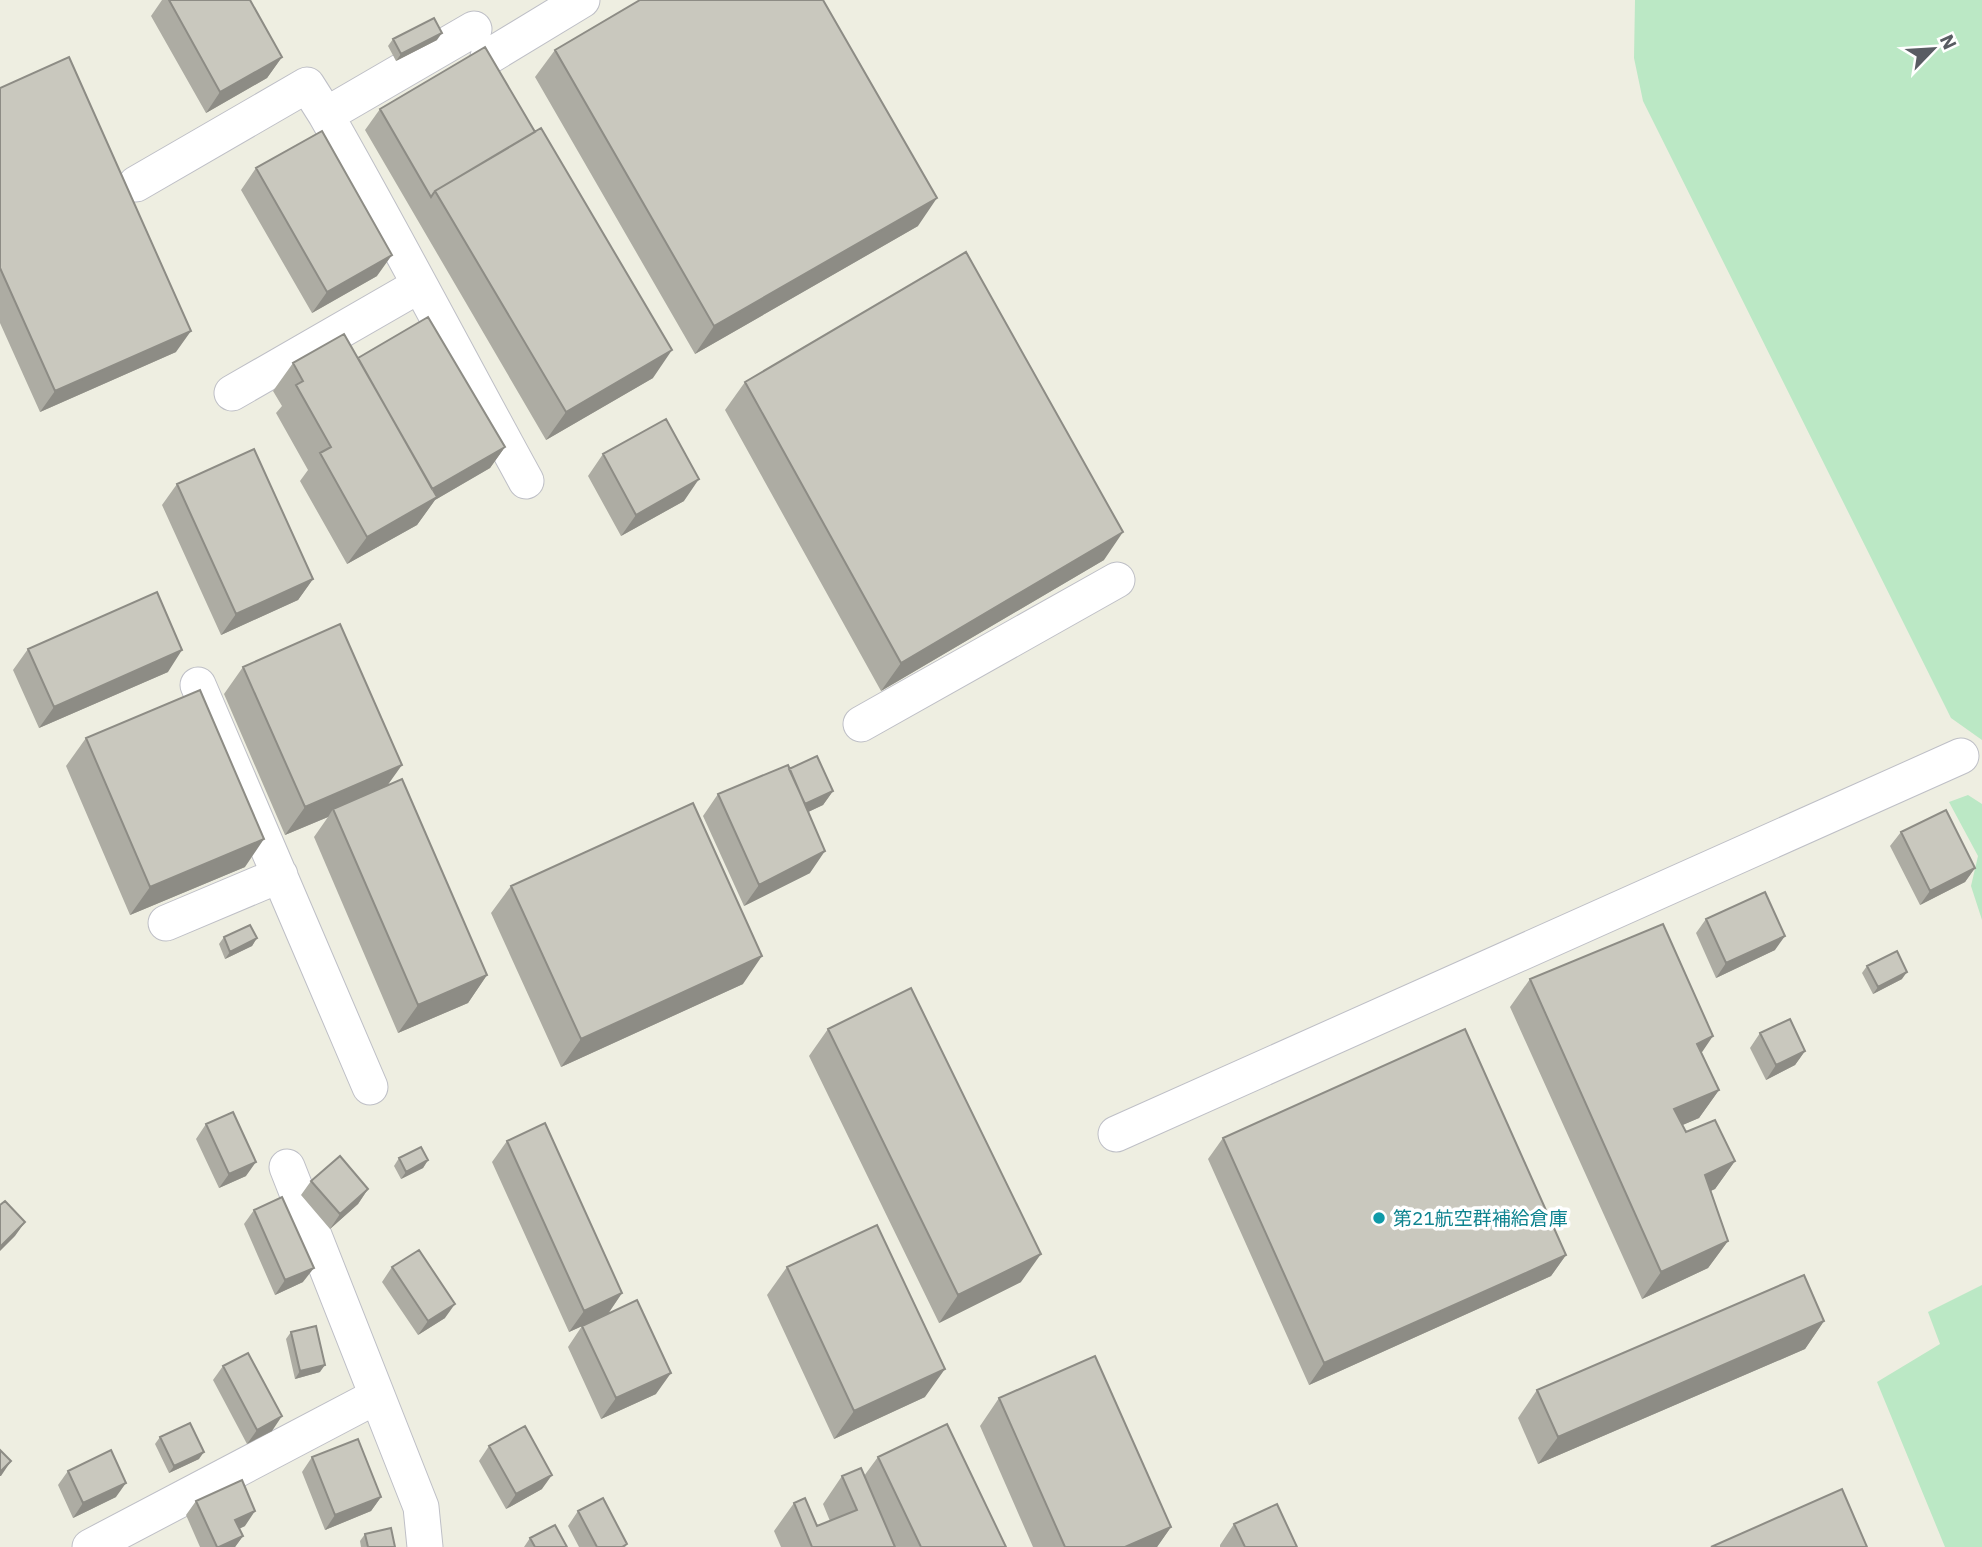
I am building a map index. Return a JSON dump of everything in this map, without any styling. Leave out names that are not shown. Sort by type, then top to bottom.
[{"type":"street","points":[[326,115],[481,43],[582,0]]},
{"type":"street","points":[[136,184],[307,85],[398,241],[418,286],[526,481]]},
{"type":"street","points":[[232,393],[418,286]]},
{"type":"street","points":[[861,724],[1116,580]]},
{"type":"street","points":[[198,685],[370,1087]]},
{"type":"street","points":[[1116,1134],[1961,756]]},
{"type":"street","points":[[166,923],[280,875]]},
{"type":"street","points":[[287,1167],[421,1507],[425,1547]]},
{"type":"street","points":[[90,1547],[377,1396]]},
{"type":"green space","points":[[1635,0],[1982,0],[1982,740],[1951,718],[1643,101],[1634,58]]},
{"type":"green space","points":[[1968,795],[1982,804],[1982,920],[1971,886],[1978,856],[1949,802]]},
{"type":"green space","points":[[1982,1285],[1982,1547],[1945,1547],[1877,1382],[1940,1344],[1928,1312]]},
{"type":"building","points":[[169,0],[250,0],[282,57],[220,92]]},
{"type":"building","points":[[640,0],[823,0],[937,198],[714,326],[555,50]]},
{"type":"building","points":[[434,18],[442,33],[401,54],[393,39]]},
{"type":"building","points":[[485,47],[535,132],[435,191],[431,197],[380,109]]},
{"type":"building","points":[[69,57],[191,331],[55,391],[0,268],[0,88]]},
{"type":"building","points":[[541,128],[672,350],[566,412],[435,191]]},
{"type":"building","points":[[322,131],[392,255],[327,292],[256,168]]},
{"type":"building","points":[[966,252],[1123,532],[901,663],[745,382]]},
{"type":"building","points":[[428,317],[505,447],[432,489],[358,358]]},
{"type":"building","points":[[344,334],[437,497],[367,537],[320,453],[331,447],[296,385],[303,381],[293,363]]},
{"type":"building","points":[[666,419],[699,479],[636,515],[603,454]]},
{"type":"building","points":[[254,449],[313,579],[236,614],[177,484]]},
{"type":"building","points":[[157,592],[182,650],[54,707],[28,649]]},
{"type":"building","points":[[340,624],[402,765],[305,807],[243,667]]},
{"type":"building","points":[[200,690],[264,839],[150,887],[86,738]]},
{"type":"building","points":[[817,756],[833,791],[805,804],[789,769]]},
{"type":"building","points":[[788,765],[825,851],[759,885],[718,794]]},
{"type":"building","points":[[402,779],[487,975],[418,1005],[333,809]]},
{"type":"building","points":[[693,803],[762,956],[581,1039],[511,886]]},
{"type":"building","points":[[1946,810],[1975,868],[1930,891],[1901,832]]},
{"type":"building","points":[[1765,892],[1785,936],[1726,963],[1706,919]]},
{"type":"building","points":[[1663,924],[1713,1036],[1697,1044],[1719,1090],[1674,1109],[1686,1132],[1715,1120],[1735,1161],[1705,1175],[1728,1241],[1661,1272],[1530,979]]},
{"type":"building","points":[[250,925],[257,938],[230,952],[224,937]]},
{"type":"building","points":[[1897,951],[1907,972],[1878,987],[1867,966]]},
{"type":"building","points":[[911,988],[1041,1254],[958,1295],[828,1029]]},
{"type":"building","points":[[1790,1019],[1805,1051],[1776,1065],[1760,1033]]},
{"type":"building","name":"第21航空群補給倉庫","points":[[1465,1029],[1566,1255],[1324,1363],[1223,1138]]},
{"type":"building","points":[[233,1112],[256,1162],[229,1174],[206,1124]]},
{"type":"building","points":[[545,1123],[622,1293],[584,1311],[507,1141]]},
{"type":"building","points":[[421,1147],[428,1160],[406,1172],[399,1158]]},
{"type":"building","points":[[340,1156],[368,1189],[340,1214],[311,1181]]},
{"type":"building","points":[[282,1197],[314,1268],[285,1280],[254,1210]]},
{"type":"building","points":[[5,1201],[25,1222],[0,1247],[0,1205]]},
{"type":"building","points":[[877,1225],[945,1369],[854,1411],[787,1267]]},
{"type":"building","points":[[419,1250],[455,1304],[428,1321],[392,1267]]},
{"type":"building","points":[[1804,1275],[1824,1321],[1558,1437],[1537,1390]]},
{"type":"building","points":[[637,1300],[671,1373],[616,1398],[582,1326]]},
{"type":"building","points":[[316,1326],[325,1365],[300,1371],[291,1332]]},
{"type":"building","points":[[248,1353],[282,1416],[257,1430],[223,1366]]},
{"type":"building","points":[[1095,1356],[1171,1527],[1125,1547],[1065,1547],[999,1398]]},
{"type":"building","points":[[190,1423],[204,1452],[174,1466],[160,1437]]},
{"type":"building","points":[[947,1424],[1006,1547],[921,1547],[878,1457]]},
{"type":"building","points":[[525,1426],[552,1475],[516,1494],[489,1446]]},
{"type":"building","points":[[358,1439],[381,1497],[335,1515],[312,1457]]},
{"type":"building","points":[[0,1450],[11,1461],[0,1472]]},
{"type":"building","points":[[111,1450],[126,1483],[83,1503],[68,1471]]},
{"type":"building","points":[[861,1468],[895,1547],[812,1547],[794,1503],[805,1498],[817,1526],[857,1510],[842,1476]]},
{"type":"building","points":[[242,1480],[255,1511],[235,1520],[243,1536],[217,1547],[196,1501]]},
{"type":"building","points":[[1842,1489],[1867,1547],[1711,1547]]},
{"type":"building","points":[[603,1498],[627,1544],[622,1547],[597,1547],[578,1511]]},
{"type":"building","points":[[1277,1504],[1297,1547],[1245,1547],[1234,1524]]},
{"type":"building","points":[[555,1525],[567,1547],[535,1547],[530,1538]]},
{"type":"building","points":[[391,1528],[395,1547],[368,1547],[365,1534]]},
{"type":"place","name":"第21航空群補給倉庫","points":[[1379,1218]]}]
